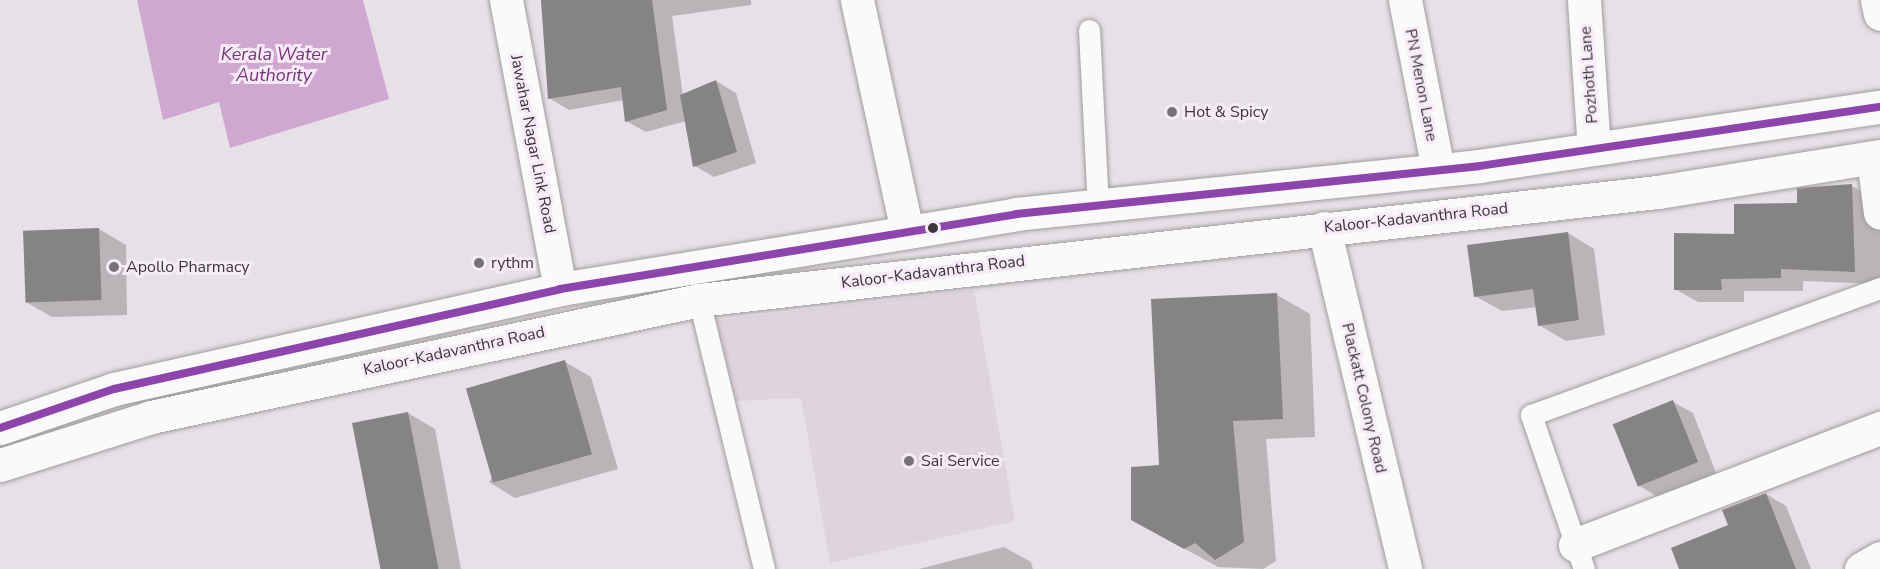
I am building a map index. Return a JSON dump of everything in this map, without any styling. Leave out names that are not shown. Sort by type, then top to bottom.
[{"type":"main road","name":"Jawahar Nagar Link Road","points":[[506,0],[560,289]]},
{"type":"main road","points":[[857,0],[907,232]]},
{"type":"main road","name":"PN Menon Lane","points":[[1405,0],[1438,171]]},
{"type":"main road","name":"Pozhoth Lane","points":[[1584,0],[1594,149]]},
{"type":"main road","points":[[1877,0],[1880,14]]},
{"type":"main road","points":[[0,428],[114,389],[560,289],[907,232],[1098,206],[1438,171],[1880,107]]},
{"type":"main road","points":[[1876,157],[1880,213]]},
{"type":"main road","name":"Kaloor-Kadavanthra Road","points":[[0,465],[151,417],[699,300],[1658,192],[1876,157]]},
{"type":"main road","name":"Plackatt Colony Road","points":[[1321,182],[1324,228],[1405,569]]},
{"type":"main road","points":[[36,416],[44,451]]},
{"type":"main road","points":[[1580,557],[1880,428]]},
{"type":"main road","points":[[1861,569],[1880,558]]},
{"type":"lane","points":[[1089,30],[1098,206]]},
{"type":"lane","points":[[1580,557],[1531,415],[1880,288]]},
{"type":"lane","points":[[699,300],[764,569]]},
{"type":"shaded area","name":"Sai Service","points":[[974,290],[1015,521],[830,563],[801,398],[737,401],[716,320]]},
{"type":"water","name":"Kerala Water Authority","points":[[137,0],[363,0],[389,99],[230,148],[219,102],[163,120]]},
{"type":"building","points":[[541,0],[652,0],[667,110],[625,122],[621,87],[548,99]]},
{"type":"building","points":[[716,80],[737,152],[693,167],[680,95]]},
{"type":"building","points":[[1852,184],[1855,272],[1781,269],[1781,278],[1721,279],[1722,290],[1674,290],[1674,233],[1734,234],[1734,204],[1797,203],[1797,188]]},
{"type":"building","points":[[99,228],[102,300],[26,303],[23,231]]},
{"type":"building","points":[[1568,232],[1579,320],[1538,326],[1533,289],[1474,297],[1467,245]]},
{"type":"building","points":[[1277,293],[1283,419],[1233,421],[1244,542],[1215,560],[1195,543],[1184,549],[1131,520],[1131,467],[1159,465],[1151,299]]},
{"type":"building","points":[[565,360],[592,454],[493,483],[466,388]]},
{"type":"building","points":[[1673,400],[1698,462],[1638,486],[1613,424]]},
{"type":"building","points":[[408,412],[439,569],[380,569],[352,423]]},
{"type":"building","points":[[1766,493],[1796,569],[1679,569],[1671,548],[1728,525],[1722,510]]},
{"type":"transit line","points":[[0,428],[114,389],[560,289],[1016,214],[1479,166],[1880,107]]},
{"type":"place","name":"Hot & Spicy","points":[[1172,112]]},
{"type":"place","name":"rythm","points":[[479,263]]},
{"type":"place","name":"Apollo Pharmacy","points":[[114,267]]},
{"type":"place","name":"Sai Service","points":[[909,461]]}]
